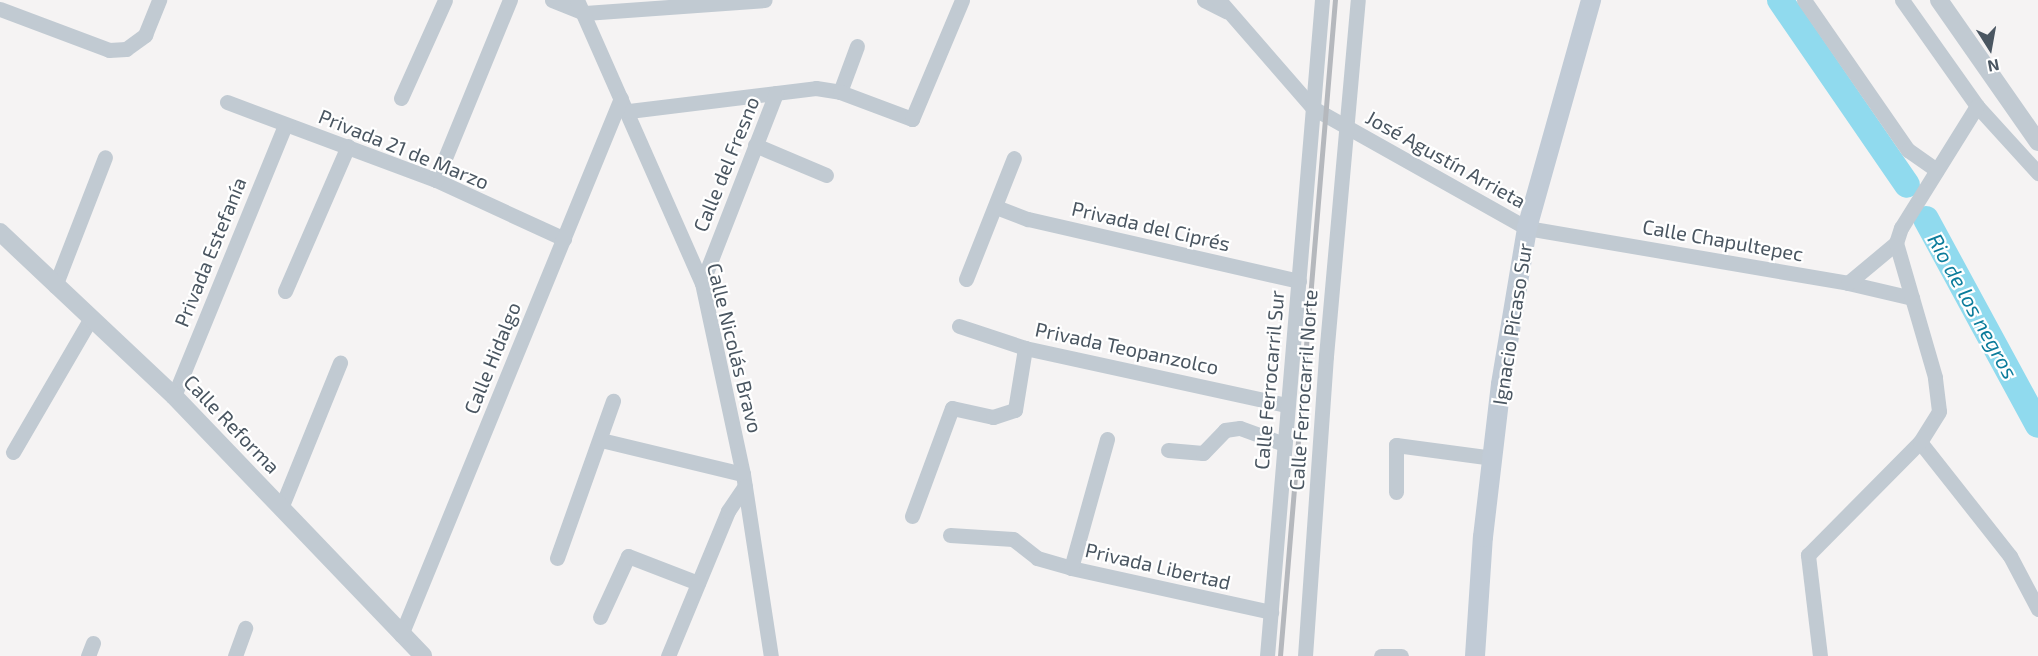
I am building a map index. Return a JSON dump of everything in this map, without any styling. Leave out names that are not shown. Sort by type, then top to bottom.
[{"type":"main road","name":"Ignacio Picaso Sur","points":[[1475,656],[1493,458],[1527,228],[1591,0]]},
{"type":"street","points":[[0,9],[109,50],[126,49],[145,35],[159,0]]},
{"type":"street","points":[[401,98],[446,0]]},
{"type":"street","points":[[436,180],[510,0]]},
{"type":"street","points":[[552,0],[581,7],[765,0]]},
{"type":"street","points":[[625,104],[816,88],[840,92],[906,119],[915,116],[962,0]]},
{"type":"street","points":[[1204,0],[1229,13]]},
{"type":"street","name":"José Agustín Arrieta","points":[[1219,0],[1313,108],[1527,228]]},
{"type":"street","name":"Calle Ferrocarril Sur","points":[[1267,656],[1322,0]]},
{"type":"street","name":"Calle Ferrocarril Norte","points":[[1305,656],[1344,127],[1358,0]]},
{"type":"street","points":[[1804,0],[1908,150],[1937,170]]},
{"type":"street","points":[[1902,0],[1977,106],[2038,173]]},
{"type":"street","points":[[1939,0],[2038,142]]},
{"type":"street","name":"Calle Nicolás Bravo","points":[[581,7],[702,283],[744,480],[771,656]]},
{"type":"street","points":[[840,92],[857,46]]},
{"type":"street","name":"Calle del Fresno","points":[[702,283],[776,93]]},
{"type":"street","name":"Privada 21 de Marzo","points":[[227,102],[436,180],[564,239]]},
{"type":"street","name":"Calle Hidalgo","points":[[401,635],[564,239],[625,104]]},
{"type":"street","points":[[1848,283],[1896,243],[1901,228],[1977,106]]},
{"type":"street","name":"Privada Estefanía","points":[[174,396],[285,125]]},
{"type":"street","points":[[755,145],[826,175]]},
{"type":"street","points":[[285,291],[348,146]]},
{"type":"street","points":[[55,286],[105,157]]},
{"type":"street","points":[[966,279],[1014,158]]},
{"type":"street","name":"Privada del Ciprés","points":[[996,207],[1028,219],[1299,282]]},
{"type":"street","name":"Calle Chapultepec","points":[[1527,228],[1848,283],[1912,298]]},
{"type":"street","name":"Calle Reforma","points":[[0,232],[174,396],[423,656]]},
{"type":"street","points":[[1820,656],[1808,555],[1920,442],[1939,411],[1935,377],[1896,243]]},
{"type":"street","points":[[14,452],[91,318]]},
{"type":"street","name":"Privada Teopanzolco","points":[[959,326],[1025,348],[1287,405]]},
{"type":"street","points":[[912,516],[952,408],[993,417],[1015,410],[1025,348]]},
{"type":"street","points":[[281,508],[340,363]]},
{"type":"street","points":[[557,558],[614,401]]},
{"type":"street","points":[[1168,450],[1203,453],[1225,430],[1239,428],[1284,444]]},
{"type":"street","points":[[1071,568],[1107,439]]},
{"type":"street","points":[[601,440],[744,480],[728,511],[668,656]]},
{"type":"street","points":[[1920,442],[2010,556],[2038,609]]},
{"type":"street","points":[[1396,492],[1396,445],[1493,458]]},
{"type":"street","name":"Privada Libertad","points":[[950,535],[1013,539],[1037,558],[1071,568],[1271,612]]},
{"type":"street","points":[[600,617],[628,556],[698,583]]},
{"type":"street","points":[[235,656],[245,628]]},
{"type":"street","points":[[1381,656],[1401,656]]},
{"type":"waterway","name":"Rio de los negros","points":[[1780,0],[1907,185]]},
{"type":"waterway","name":"Rio de los negros","points":[[1926,219],[2038,425]]},
{"type":"railway","points":[[1280,656],[1335,0]]}]
